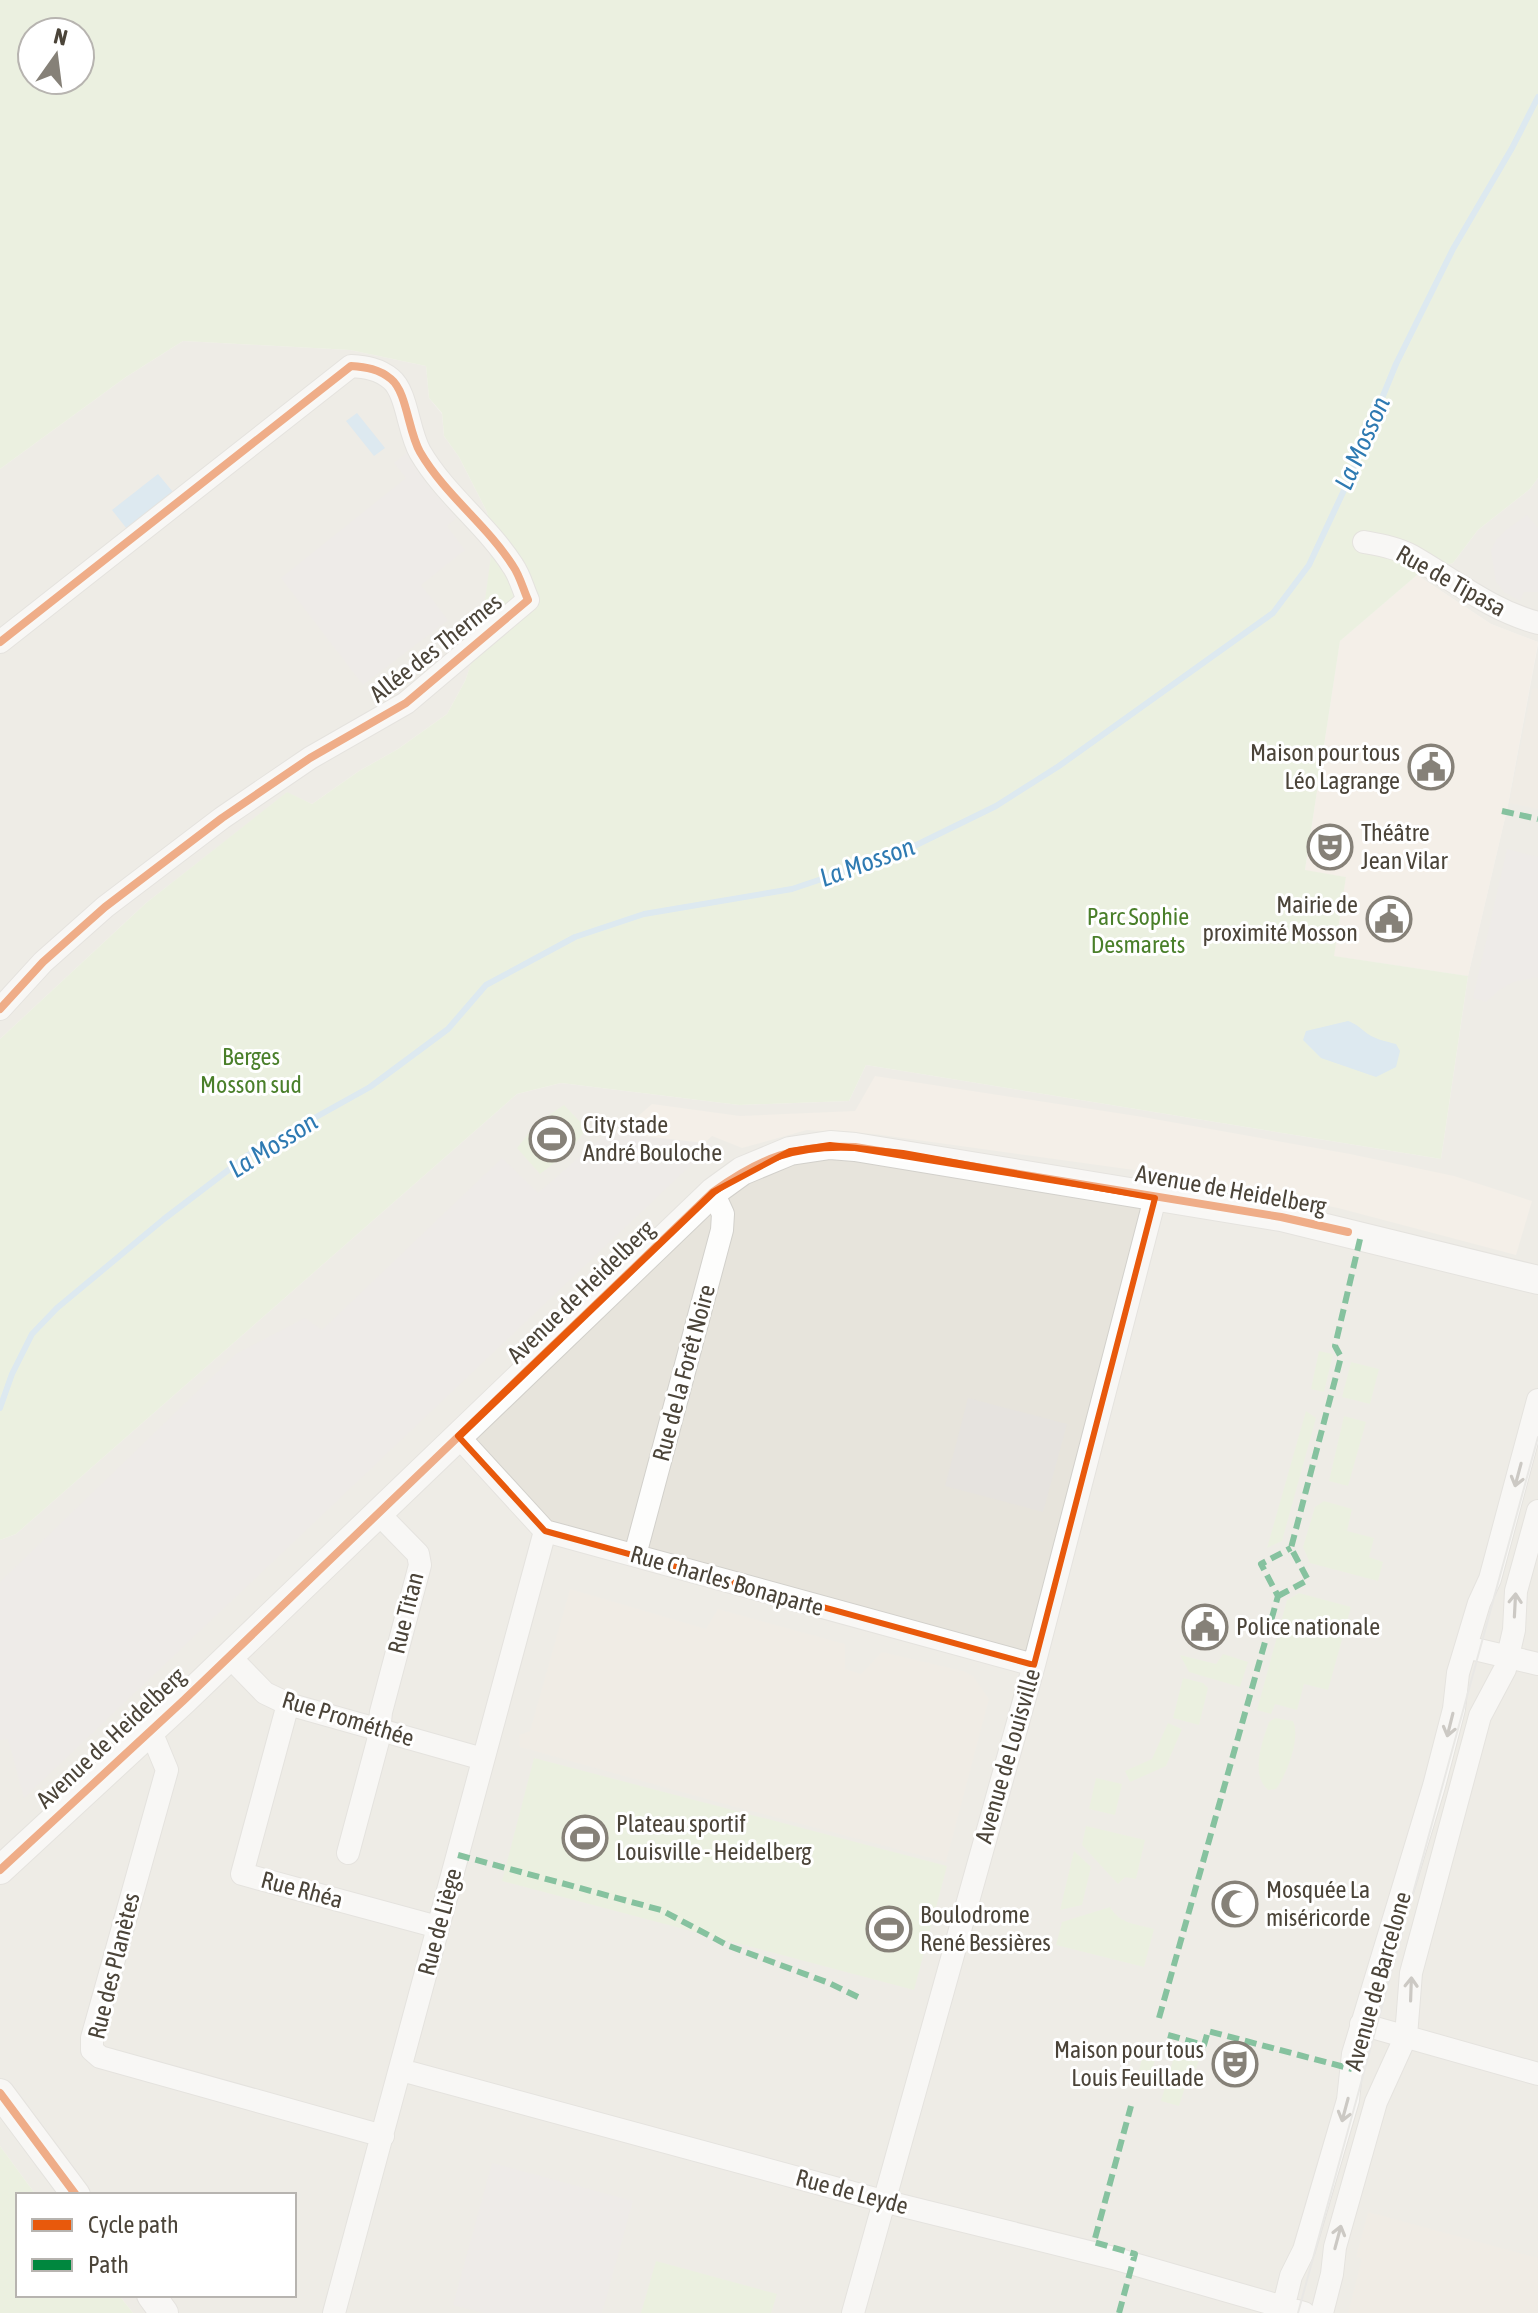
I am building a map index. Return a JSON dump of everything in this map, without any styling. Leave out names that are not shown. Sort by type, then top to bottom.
[{"type":"street","name":"Allée des Thermes","points":[[0,642],[351,366],[370,367],[393,380],[403,397],[410,433],[431,470],[502,551],[515,569],[528,600],[406,703],[310,758],[222,818],[105,907],[43,962],[0,1009]]},
{"type":"street","name":"Rue de Tipasa","points":[[1364,542],[1410,554],[1468,593],[1519,618],[1538,623]]},
{"type":"street","name":"Avenue de Heidelberg","points":[[0,1870],[713,1192],[742,1171],[767,1159],[790,1151],[830,1145],[903,1153],[1281,1217],[1538,1280]]},
{"type":"street","name":"Rue de la Forêt Noire","points":[[635,1555],[722,1230],[723,1214],[713,1192]]},
{"type":"street","name":"Avenue de Louisville","points":[[853,2313],[1034,1665],[1155,1198]]},
{"type":"street","name":"Avenue de Barcelone","points":[[1290,2311],[1291,2276],[1304,2250],[1348,2100],[1353,2054],[1361,2024],[1434,1786],[1454,1709],[1458,1673],[1479,1603],[1490,1579],[1538,1400]]},
{"type":"street","points":[[458,1436],[545,1531]]},
{"type":"street","name":"Avenue de Barcelone","points":[[1322,2313],[1335,2247],[1376,2102],[1406,2036],[1411,1973],[1420,1936],[1480,1716],[1508,1657],[1514,1630],[1516,1591],[1538,1511]]},
{"type":"street","name":"Rue Titan","points":[[377,1512],[418,1554],[420,1565],[377,1730]]},
{"type":"street","name":"Rue Charles Bonaparte","points":[[545,1531],[1034,1665]]},
{"type":"street","name":"Rue de Liège","points":[[334,2313],[545,1531]]},
{"type":"street","points":[[1466,1647],[1538,1664]]},
{"type":"street","name":"Rue Prométhée","points":[[228,1655],[265,1693],[288,1704],[483,1759]]},
{"type":"street","name":"Rue Rhéa","points":[[288,1704],[242,1874],[438,1927]]},
{"type":"street","name":"Rue des Planètes","points":[[150,1729],[167,1770],[92,2038],[92,2050],[100,2057],[383,2136]]},
{"type":"street","points":[[348,1853],[378,1741],[377,1730]]},
{"type":"street","points":[[1361,2024],[1538,2074]]},
{"type":"street","name":"Rue de Leyde","points":[[401,2070],[883,2201],[1113,2258],[1290,2311]]},
{"type":"street","points":[[0,2093],[75,2193]]},
{"type":"highlighted area","points":[[830,1145],[903,1153],[1155,1198],[1034,1665],[545,1531],[458,1436],[713,1192],[790,1151]]},
{"type":"shaded area","points":[[183,341],[350,350],[426,366],[429,398],[442,414],[444,436],[459,457],[487,512],[492,548],[477,648],[465,681],[447,714],[312,804],[287,793],[146,903],[0,1039],[0,469],[126,377]]},
{"type":"shaded area","points":[[409,451],[461,514],[447,526],[465,550],[421,585],[448,620],[363,685],[281,578],[406,478],[394,463]]},
{"type":"shaded area","points":[[1538,478],[1538,642],[1491,624],[1417,575],[1453,563],[1478,530],[1530,489]]},
{"type":"shaded area","points":[[1527,515],[1538,528],[1538,592],[1524,592],[1520,601],[1504,592],[1496,582],[1491,551],[1506,530]]},
{"type":"shaded area","points":[[1417,575],[1491,624],[1538,642],[1508,805],[1468,976],[1333,956],[1346,877],[1305,871],[1340,641]]},
{"type":"shaded area","points":[[1538,644],[1538,2313],[133,2313],[121,2297],[296,2297],[296,2193],[35,2193],[0,2146],[0,1540],[16,1534],[517,1094],[561,1083],[739,1105],[849,1101],[866,1065],[1441,1159],[1468,976],[1508,805]]},
{"type":"shaded area","points":[[1538,688],[1538,809],[1509,803],[1532,689]]},
{"type":"shaded area","points":[[1507,849],[1538,857],[1538,977],[1513,982],[1486,1002],[1473,998]]},
{"type":"shaded area","points":[[875,1076],[1143,1117],[1350,1154],[1454,1176],[1532,1201],[1516,1255],[1338,1208],[1134,1170],[874,1134],[807,1130],[742,1148],[712,1136],[449,1382],[540,1202],[652,1104],[740,1116],[855,1111]]},
{"type":"shaded area","points":[[608,1132],[713,1144],[24,1798],[8,1739],[0,1740],[0,1582],[236,1354],[305,1318],[322,1330],[502,1158],[538,1193]]},
{"type":"shaded area","points":[[968,1398],[1067,1424],[1043,1512],[945,1486]]},
{"type":"shaded area","points":[[570,1589],[706,1629],[718,1609],[845,1644],[845,1669],[861,1674],[882,1652],[973,1676],[989,1699],[946,1862],[520,1747],[519,1735],[530,1731]]},
{"type":"shaded area","points":[[492,2163],[633,2201],[602,2313],[484,2313],[453,2305]]},
{"type":"shaded area","points":[[1368,2212],[1538,2258],[1538,2313],[1348,2313],[1362,2259],[1356,2257]]},
{"type":"green space","points":[[0,0],[1538,0],[1538,478],[1530,489],[1478,530],[1453,563],[1417,575],[1340,641],[1305,870],[1346,877],[1334,956],[1468,976],[1441,1159],[866,1065],[849,1101],[739,1105],[561,1083],[517,1094],[16,1534],[0,1540],[0,1039],[146,903],[287,792],[312,804],[447,714],[465,681],[480,637],[492,548],[487,512],[459,457],[444,436],[442,413],[429,398],[426,366],[350,350],[183,341],[126,377],[0,469]]},
{"type":"green space","name":"City stade André Bouloche","points":[[564,1105],[587,1129],[567,1153],[540,1174],[517,1148],[537,1123]]},
{"type":"green space","points":[[1319,1351],[1333,1354],[1324,1392],[1311,1389]]},
{"type":"green space","points":[[1351,1362],[1379,1369],[1370,1404],[1342,1397]]},
{"type":"green space","points":[[1306,1411],[1316,1418],[1282,1541],[1267,1548]]},
{"type":"green space","points":[[1344,1416],[1366,1422],[1348,1486],[1329,1481]]},
{"type":"green space","points":[[1324,1501],[1352,1509],[1347,1531],[1374,1538],[1369,1557],[1383,1562],[1378,1581],[1310,1563],[1303,1547],[1315,1507]]},
{"type":"green space","points":[[1299,1593],[1351,1607],[1328,1690],[1304,1684],[1297,1710],[1275,1704],[1271,1714],[1257,1710],[1287,1600]]},
{"type":"green space","points":[[1223,1654],[1248,1662],[1240,1687],[1189,1672],[1180,1655],[1216,1664]]},
{"type":"green space","points":[[1183,1678],[1203,1683],[1208,1688],[1199,1725],[1173,1718]]},
{"type":"green space","points":[[1275,1718],[1293,1721],[1295,1737],[1292,1756],[1284,1774],[1276,1789],[1268,1790],[1260,1775],[1259,1758],[1269,1722]]},
{"type":"green space","points":[[1168,1723],[1182,1729],[1166,1766],[1130,1782],[1125,1771],[1152,1759]]},
{"type":"green space","points":[[534,1758],[947,1866],[914,1990],[502,1881]]},
{"type":"green space","points":[[1096,1778],[1122,1784],[1115,1815],[1089,1809]]},
{"type":"green space","points":[[1086,1826],[1145,1840],[1136,1879],[1125,1877],[1118,1884],[1082,1845]]},
{"type":"green space","points":[[1074,1851],[1091,1867],[1082,1905],[1060,1910]]},
{"type":"green space","points":[[1110,1907],[1124,1920],[1154,1929],[1144,1967],[1056,1945],[1062,1922]]},
{"type":"green space","points":[[1178,2043],[1202,2050],[1196,2069],[1191,2068],[1179,2106],[1161,2101]]},
{"type":"green space","points":[[1143,2055],[1155,2059],[1148,2089],[1135,2086]]},
{"type":"green space","points":[[0,2146],[35,2193],[16,2193],[16,2297],[121,2297],[133,2313],[0,2313]]},
{"type":"green space","points":[[656,2261],[777,2294],[771,2313],[641,2313]]},
{"type":"water","points":[[357,413],[385,448],[374,456],[346,421]]},
{"type":"water","points":[[158,474],[173,492],[127,529],[112,510]]},
{"type":"water","points":[[1348,1021],[1371,1036],[1396,1044],[1400,1051],[1396,1067],[1376,1077],[1321,1058],[1303,1040],[1306,1031]]},
{"type":"waterway","name":"La Mosson","points":[[0,1408],[12,1374],[32,1334],[57,1308],[164,1219],[248,1155],[370,1087],[448,1029],[486,985],[575,937],[644,914],[792,889],[902,852],[996,806],[1059,766],[1273,613],[1309,565],[1346,486],[1396,364],[1453,249],[1538,97]]},
{"type":"tram line","points":[[1298,2313],[1538,1437]]},
{"type":"marked path","points":[[1502,811],[1538,819]]},
{"type":"marked path","points":[[1278,1596],[1308,1580],[1291,1548],[1341,1357],[1335,1346],[1361,1235]]},
{"type":"marked path","points":[[1159,2018],[1278,1596],[1261,1564],[1291,1548]]},
{"type":"marked path","points":[[458,1855],[661,1910],[729,1946],[858,1997]]},
{"type":"marked path","points":[[1168,2035],[1204,2045],[1208,2031],[1352,2069]]},
{"type":"marked path","points":[[1119,2313],[1135,2254],[1094,2242],[1131,2106]]},
{"type":"cycle path","points":[[0,642],[351,366],[377,371],[396,385],[420,452],[441,482],[503,551],[518,574],[528,600],[406,703],[310,758],[222,818],[105,907],[43,962],[0,1009]]},
{"type":"cycle path","points":[[0,1870],[184,1700],[713,1192],[763,1162],[815,1148],[855,1147],[1281,1217],[1348,1232]]},
{"type":"cycle path","points":[[0,2093],[75,2193]]},
{"type":"place","name":"Maison pour tous Léo Lagrange","points":[[1431,767]]},
{"type":"place","name":"Théâtre Jean Vilar","points":[[1330,847]]},
{"type":"place","name":"Mairie de proximité Mosson","points":[[1389,919]]},
{"type":"place","name":"City stade André Bouloche","points":[[552,1139]]},
{"type":"place","name":"Police nationale","points":[[1205,1627]]},
{"type":"place","name":"Plateau sportif Louisville - Heidelberg","points":[[585,1838]]},
{"type":"place","name":"Mosquée La miséricorde","points":[[1235,1904]]},
{"type":"place","name":"Boulodrome René Bessières","points":[[889,1929]]},
{"type":"place","name":"Maison pour tous Louis Feuillade","points":[[1235,2064]]},
{"type":"park label","name":"Parc Sophie Desmarets","points":[[1138,931]]},
{"type":"park label","name":"Berges Mosson sud","points":[[251,1071]]}]
